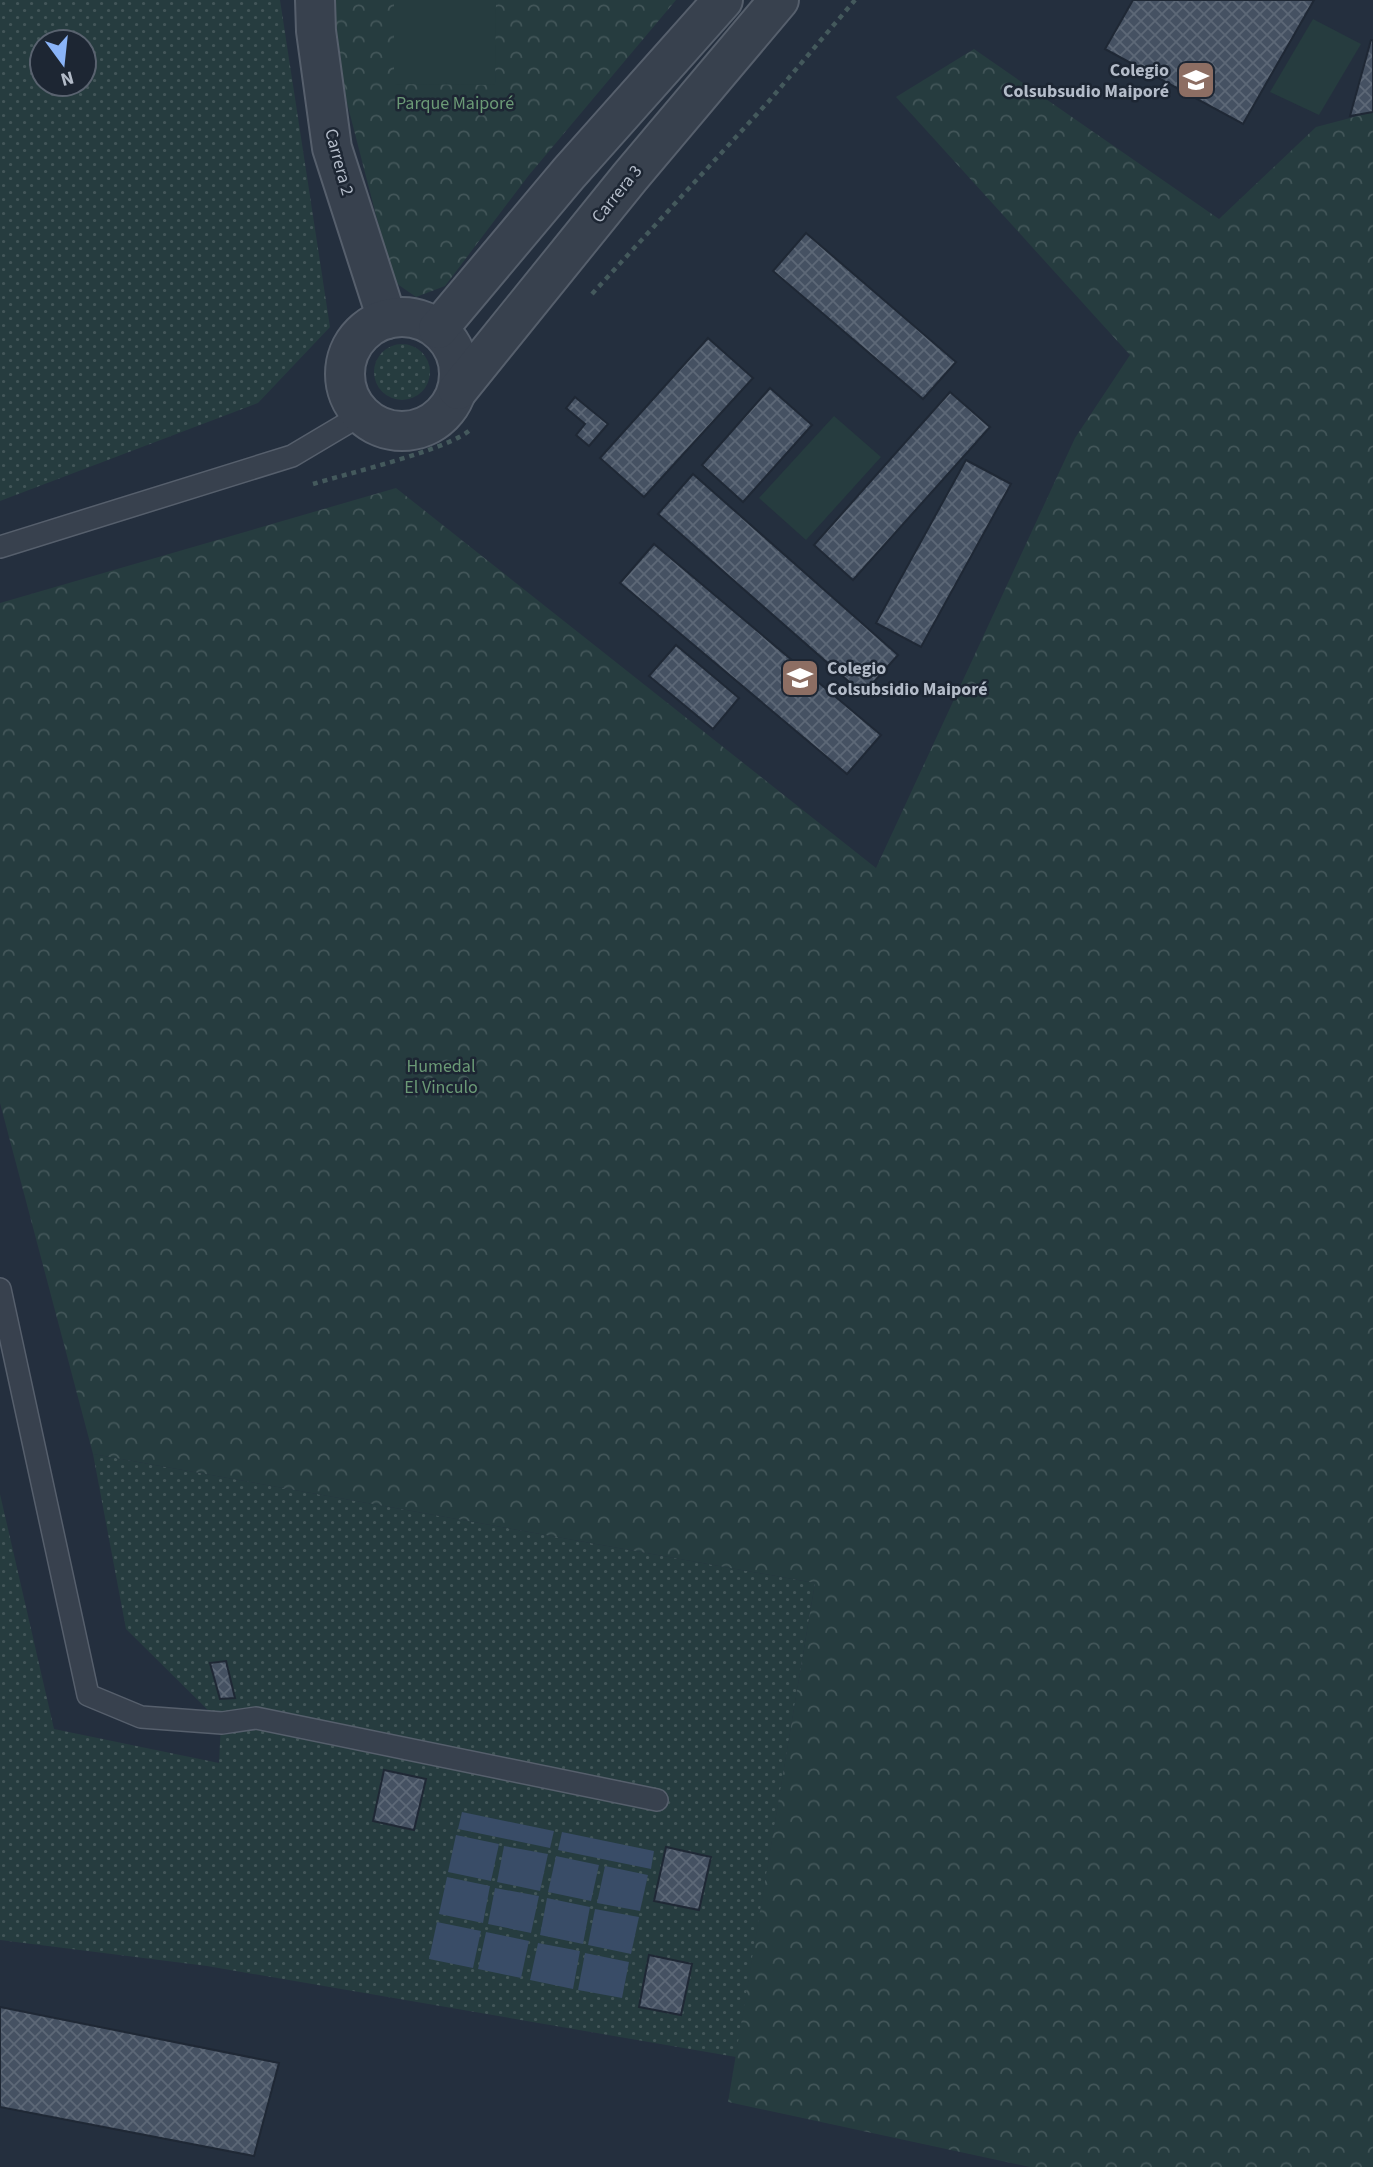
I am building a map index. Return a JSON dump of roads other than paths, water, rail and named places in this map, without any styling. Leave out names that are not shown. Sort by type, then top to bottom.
[{"type":"street","name":"Carrera 2","points":[[315,0],[316,31],[332,148],[387,319]]},
{"type":"street","points":[[438,329],[569,173],[723,0]]},
{"type":"street","name":"Carrera 3","points":[[458,390],[630,177],[779,0]]},
{"type":"street","points":[[404,317],[422,320],[438,329],[453,346],[460,367],[458,390],[446,411],[428,426],[405,431],[382,428],[361,415],[349,395],[345,371],[351,349],[365,330],[387,319],[404,317]]},
{"type":"lane","points":[[0,547],[292,456],[361,415]]},
{"type":"lane","points":[[0,1289],[88,1695],[141,1717],[222,1723],[256,1718],[657,1800]]},
{"type":"water","points":[[462,1812],[554,1831],[550,1848],[458,1829]]},
{"type":"water","points":[[562,1832],[654,1851],[651,1869],[558,1850]]},
{"type":"water","points":[[456,1835],[499,1844],[491,1881],[448,1872]]},
{"type":"water","points":[[504,1846],[548,1854],[540,1891],[497,1882]]},
{"type":"water","points":[[556,1856],[599,1865],[591,1901],[548,1892]]},
{"type":"water","points":[[605,1866],[648,1875],[640,1911],[597,1903]]},
{"type":"water","points":[[447,1877],[490,1886],[483,1923],[439,1914]]},
{"type":"water","points":[[495,1888],[539,1896],[531,1933],[488,1924]]},
{"type":"water","points":[[547,1898],[590,1907],[583,1944],[540,1935]]},
{"type":"water","points":[[595,1909],[639,1917],[631,1954],[588,1945]]},
{"type":"water","points":[[437,1922],[481,1931],[473,1968],[429,1959]]},
{"type":"water","points":[[486,1932],[529,1941],[521,1978],[478,1969]]},
{"type":"water","points":[[538,1943],[580,1951],[573,1989],[530,1980]]},
{"type":"water","points":[[585,1953],[629,1962],[622,1998],[578,1990]]},
{"type":"place","name":"Colegio Colsubsudio Maiporé","points":[[1196,80]]},
{"type":"place","name":"Colegio Colsubsidio Maiporé","points":[[800,678]]},
{"type":"park label","name":"Parque Maiporé","points":[[455,103]]},
{"type":"park label","name":"Humedal El Vinculo","points":[[441,1076]]}]
